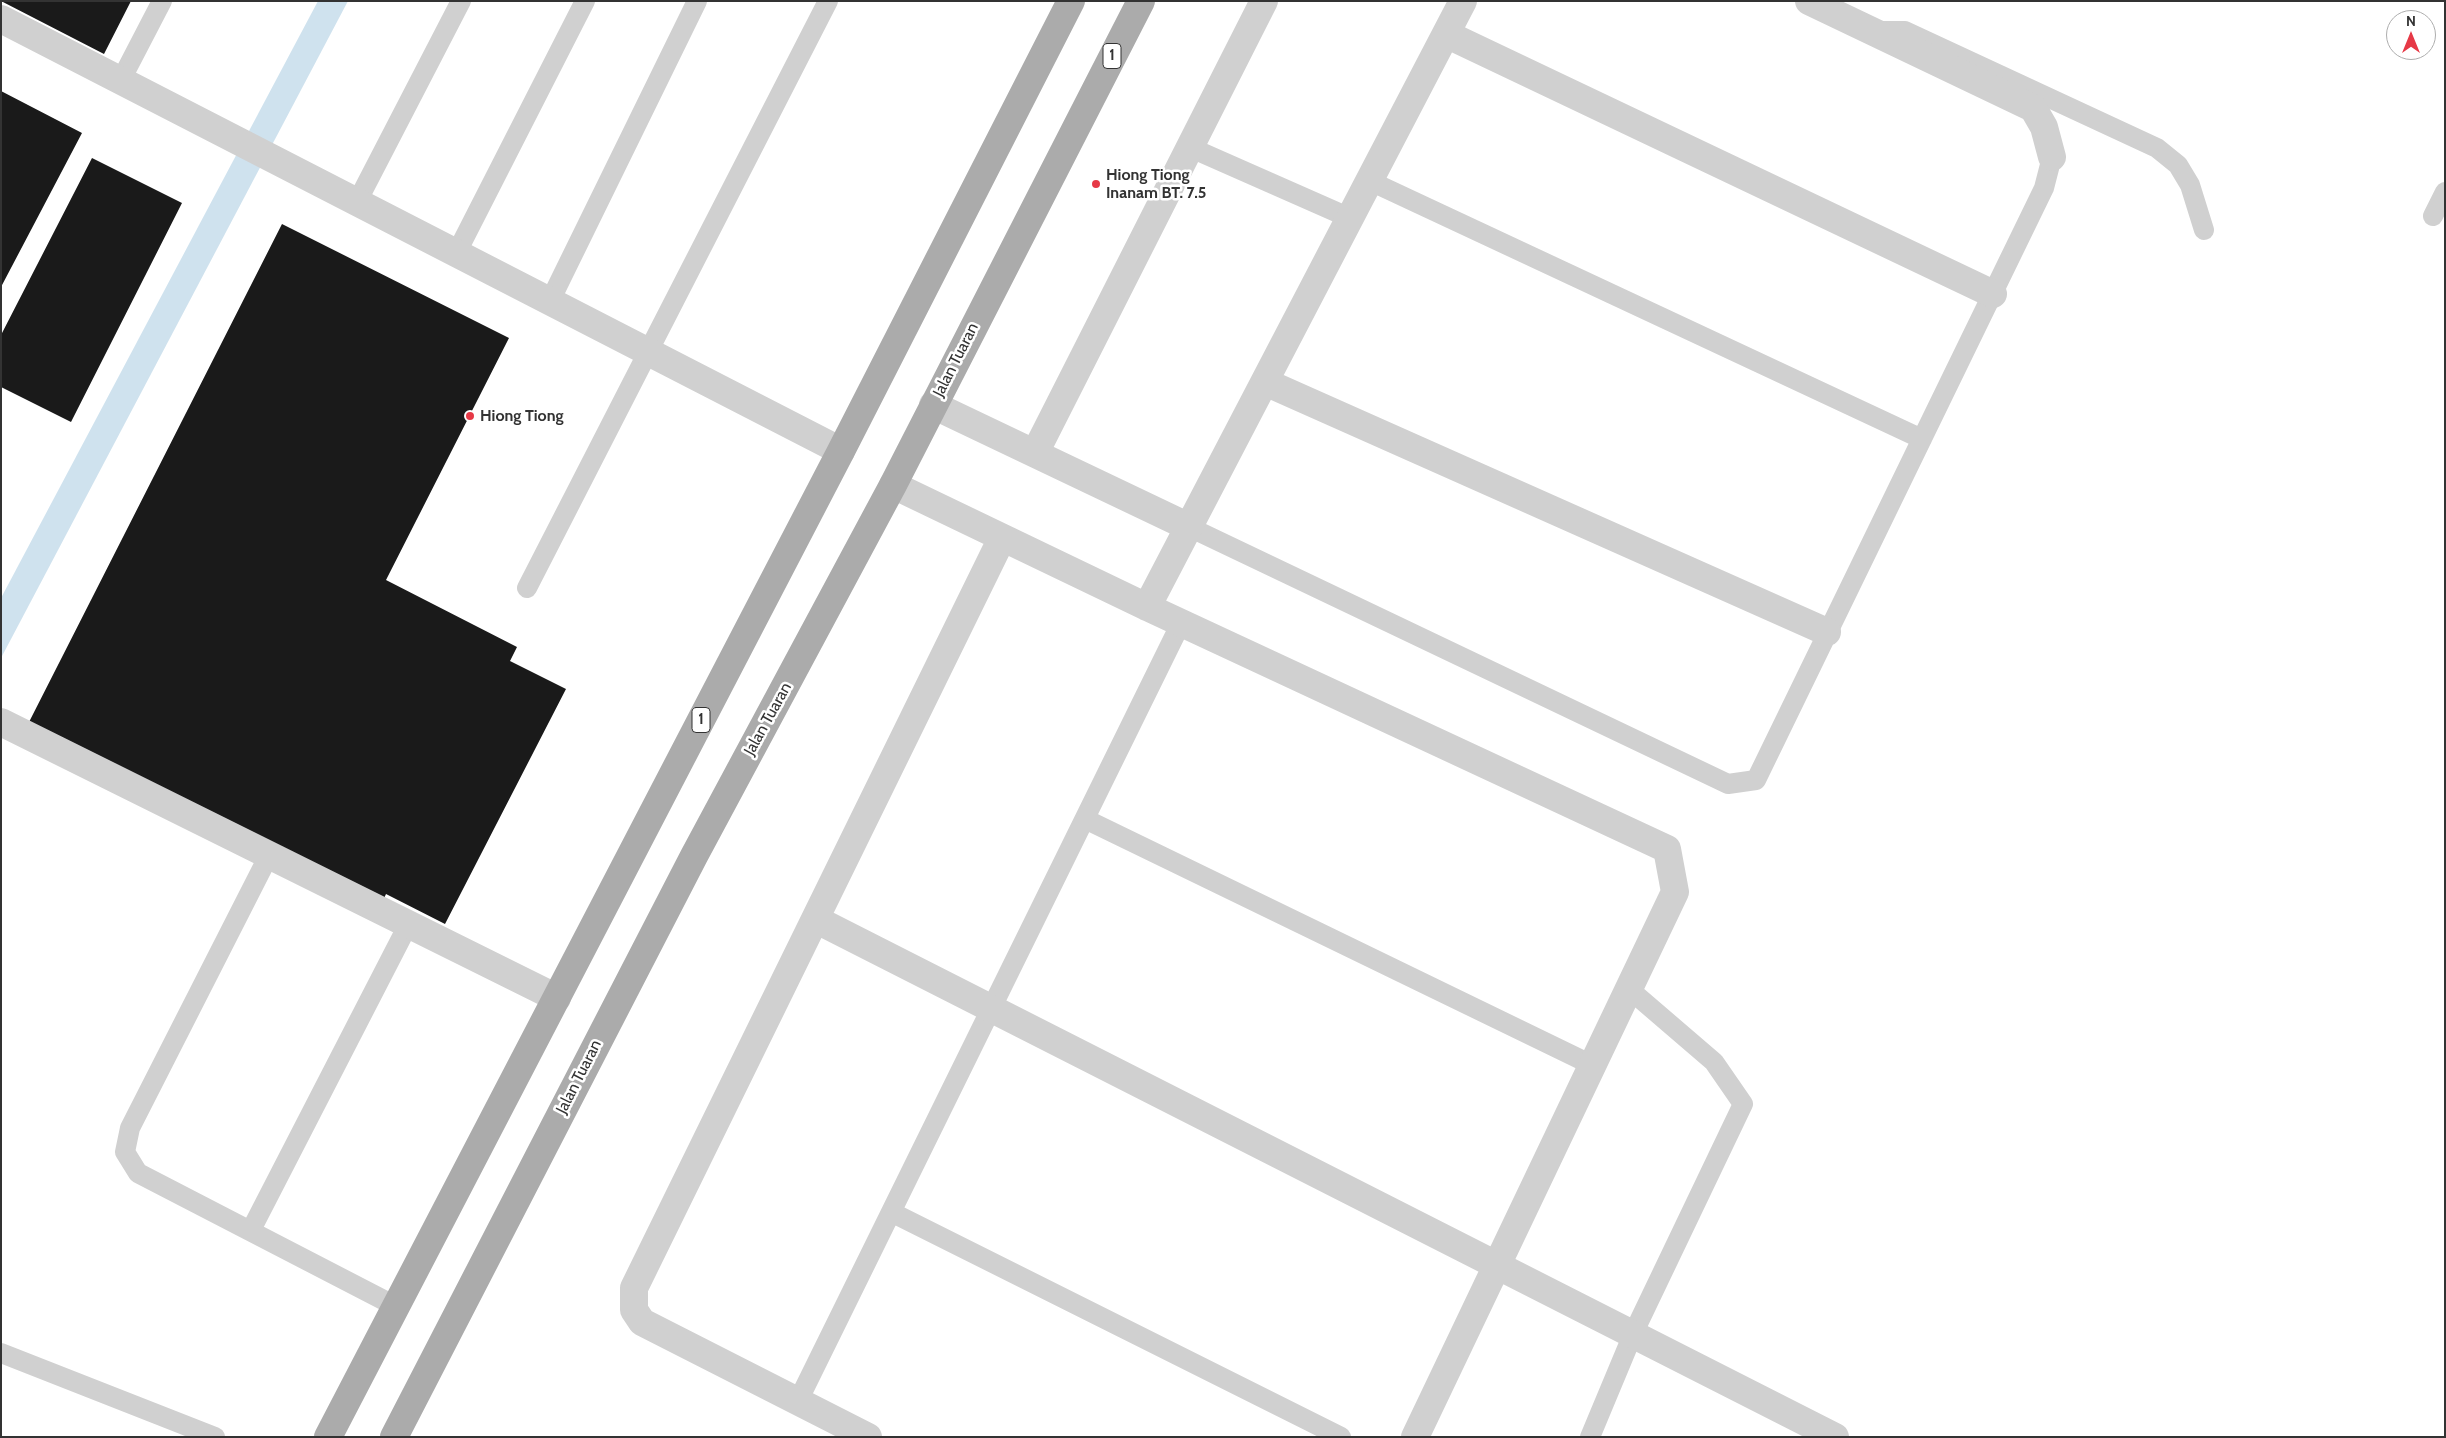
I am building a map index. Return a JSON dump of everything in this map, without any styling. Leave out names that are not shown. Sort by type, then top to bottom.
[{"type":"main road","name":"1","points":[[328,1437],[841,450],[1071,1]]},
{"type":"main road","name":"Jalan Tuaran","points":[[394,1437],[694,856],[893,485],[1141,1]]},
{"type":"street","points":[[1035,453],[1264,1]]},
{"type":"street","points":[[1147,607],[1463,1]]},
{"type":"street","points":[[1809,1],[2033,108],[2044,127],[2052,157]]},
{"type":"street","points":[[1,19],[841,450]]},
{"type":"street","points":[[1446,34],[1993,294]]},
{"type":"street","points":[[1265,382],[1827,632]]},
{"type":"street","points":[[933,405],[1189,527]]},
{"type":"street","points":[[893,485],[1181,623],[1667,849],[1676,892],[1415,1437]]},
{"type":"street","points":[[868,1437],[642,1322],[634,1310],[634,1288],[1002,538]]},
{"type":"street","points":[[1,722],[557,998]]},
{"type":"street","points":[[815,919],[1835,1437]]},
{"type":"lane","points":[[121,80],[162,1]]},
{"type":"lane","points":[[358,202],[461,1]]},
{"type":"lane","points":[[457,252],[585,1]]},
{"type":"lane","points":[[550,301],[697,1]]},
{"type":"lane","points":[[527,588],[828,1]]},
{"type":"lane","points":[[1869,31],[1906,31],[2156,148],[2178,165],[2190,185],[2204,230]]},
{"type":"lane","points":[[1189,147],[1350,218]]},
{"type":"lane","points":[[1189,527],[1728,784],[1756,780],[2047,182],[2052,157]]},
{"type":"lane","points":[[1370,181],[1922,439]]},
{"type":"lane","points":[[2433,216],[2445,192]]},
{"type":"lane","points":[[798,1401],[1181,623]]},
{"type":"lane","points":[[1085,819],[1592,1064]]},
{"type":"lane","points":[[269,855],[130,1128],[125,1152],[138,1173],[397,1307]]},
{"type":"lane","points":[[251,1230],[408,925]]},
{"type":"lane","points":[[1590,1437],[1633,1334],[1743,1104],[1714,1062],[1629,989]]},
{"type":"lane","points":[[891,1212],[1341,1437]]},
{"type":"lane","points":[[1,1353],[215,1437]]},
{"type":"water","points":[[318,1],[348,1],[1,658],[1,598]]},
{"type":"building","points":[[1,1],[131,1],[104,54]]},
{"type":"building","points":[[1,91],[82,133],[1,287]]},
{"type":"building","points":[[92,158],[182,203],[71,422],[1,387],[1,335]]},
{"type":"building","points":[[282,224],[509,338],[386,580],[517,647],[510,661],[566,689],[445,924],[386,894],[380,907],[27,726]]},
{"type":"place","name":"Hiong Tiong Inanam BT. 7.5","points":[[1096,184]]},
{"type":"place","name":"Hiong Tiong","points":[[470,416]]}]
